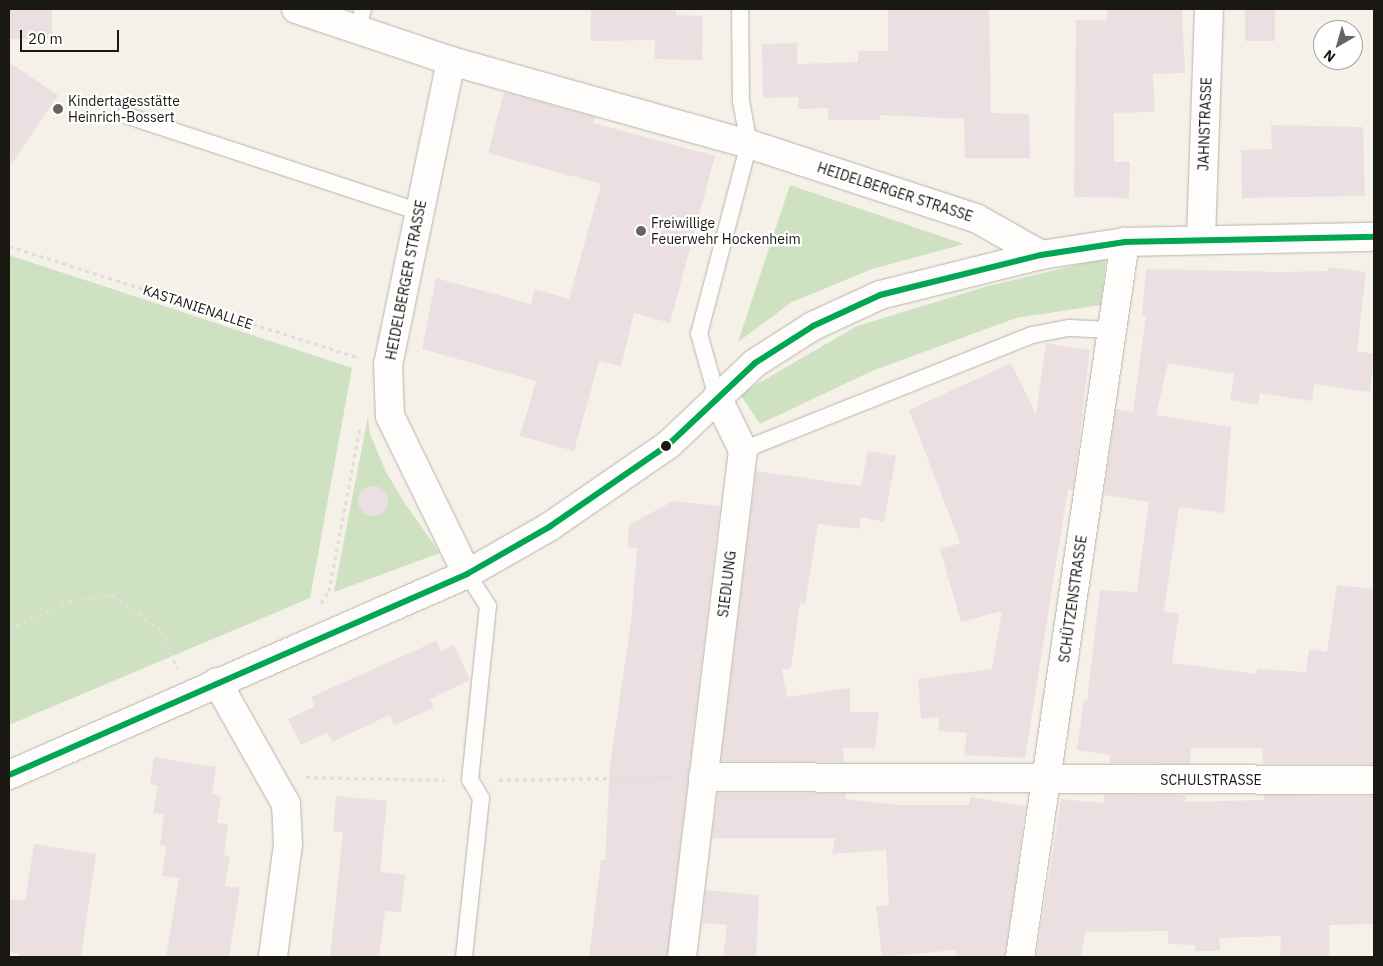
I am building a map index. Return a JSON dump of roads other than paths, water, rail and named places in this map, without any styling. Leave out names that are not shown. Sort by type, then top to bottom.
[{"type":"street","name":"HEIDELBERGER STRASSE","points":[[296,9],[360,19],[451,61],[749,144],[976,218],[1042,255]]},
{"type":"street","name":"JAHNSTRASSE","points":[[1200,238],[1209,9]]},
{"type":"street","name":"HEIDELBERGER STRASSE","points":[[451,61],[388,364],[390,416],[467,574]]},
{"type":"street","points":[[9,775],[217,682],[467,574],[549,528],[668,445],[755,363],[813,326],[880,295],[1042,255],[1125,242],[1200,238],[1374,236]]},
{"type":"street","name":"SCHÜTZENSTRASSE","points":[[1020,957],[1125,242]]},
{"type":"street","points":[[717,397],[743,450]]},
{"type":"street","name":"SIEDLUNG","points":[[682,957],[743,450]]},
{"type":"street","points":[[217,682],[286,804],[288,844],[273,957]]},
{"type":"street","points":[[703,777],[1047,779]]},
{"type":"street","name":"SCHULSTRASSE","points":[[1047,779],[1374,780]]},
{"type":"lane","points":[[717,397],[699,334],[749,144],[741,101],[740,9]]},
{"type":"lane","points":[[125,115],[420,212]]},
{"type":"lane","points":[[743,450],[1032,335],[1069,328],[1112,330]]},
{"type":"lane","points":[[464,957],[481,798],[470,780],[488,606],[467,574]]},
{"type":"place","name":"Kindertagesstätte Heinrich-Bossert","points":[[58,109]]},
{"type":"place","name":"Freiwillige Feuerwehr Hockenheim","points":[[641,231]]}]
